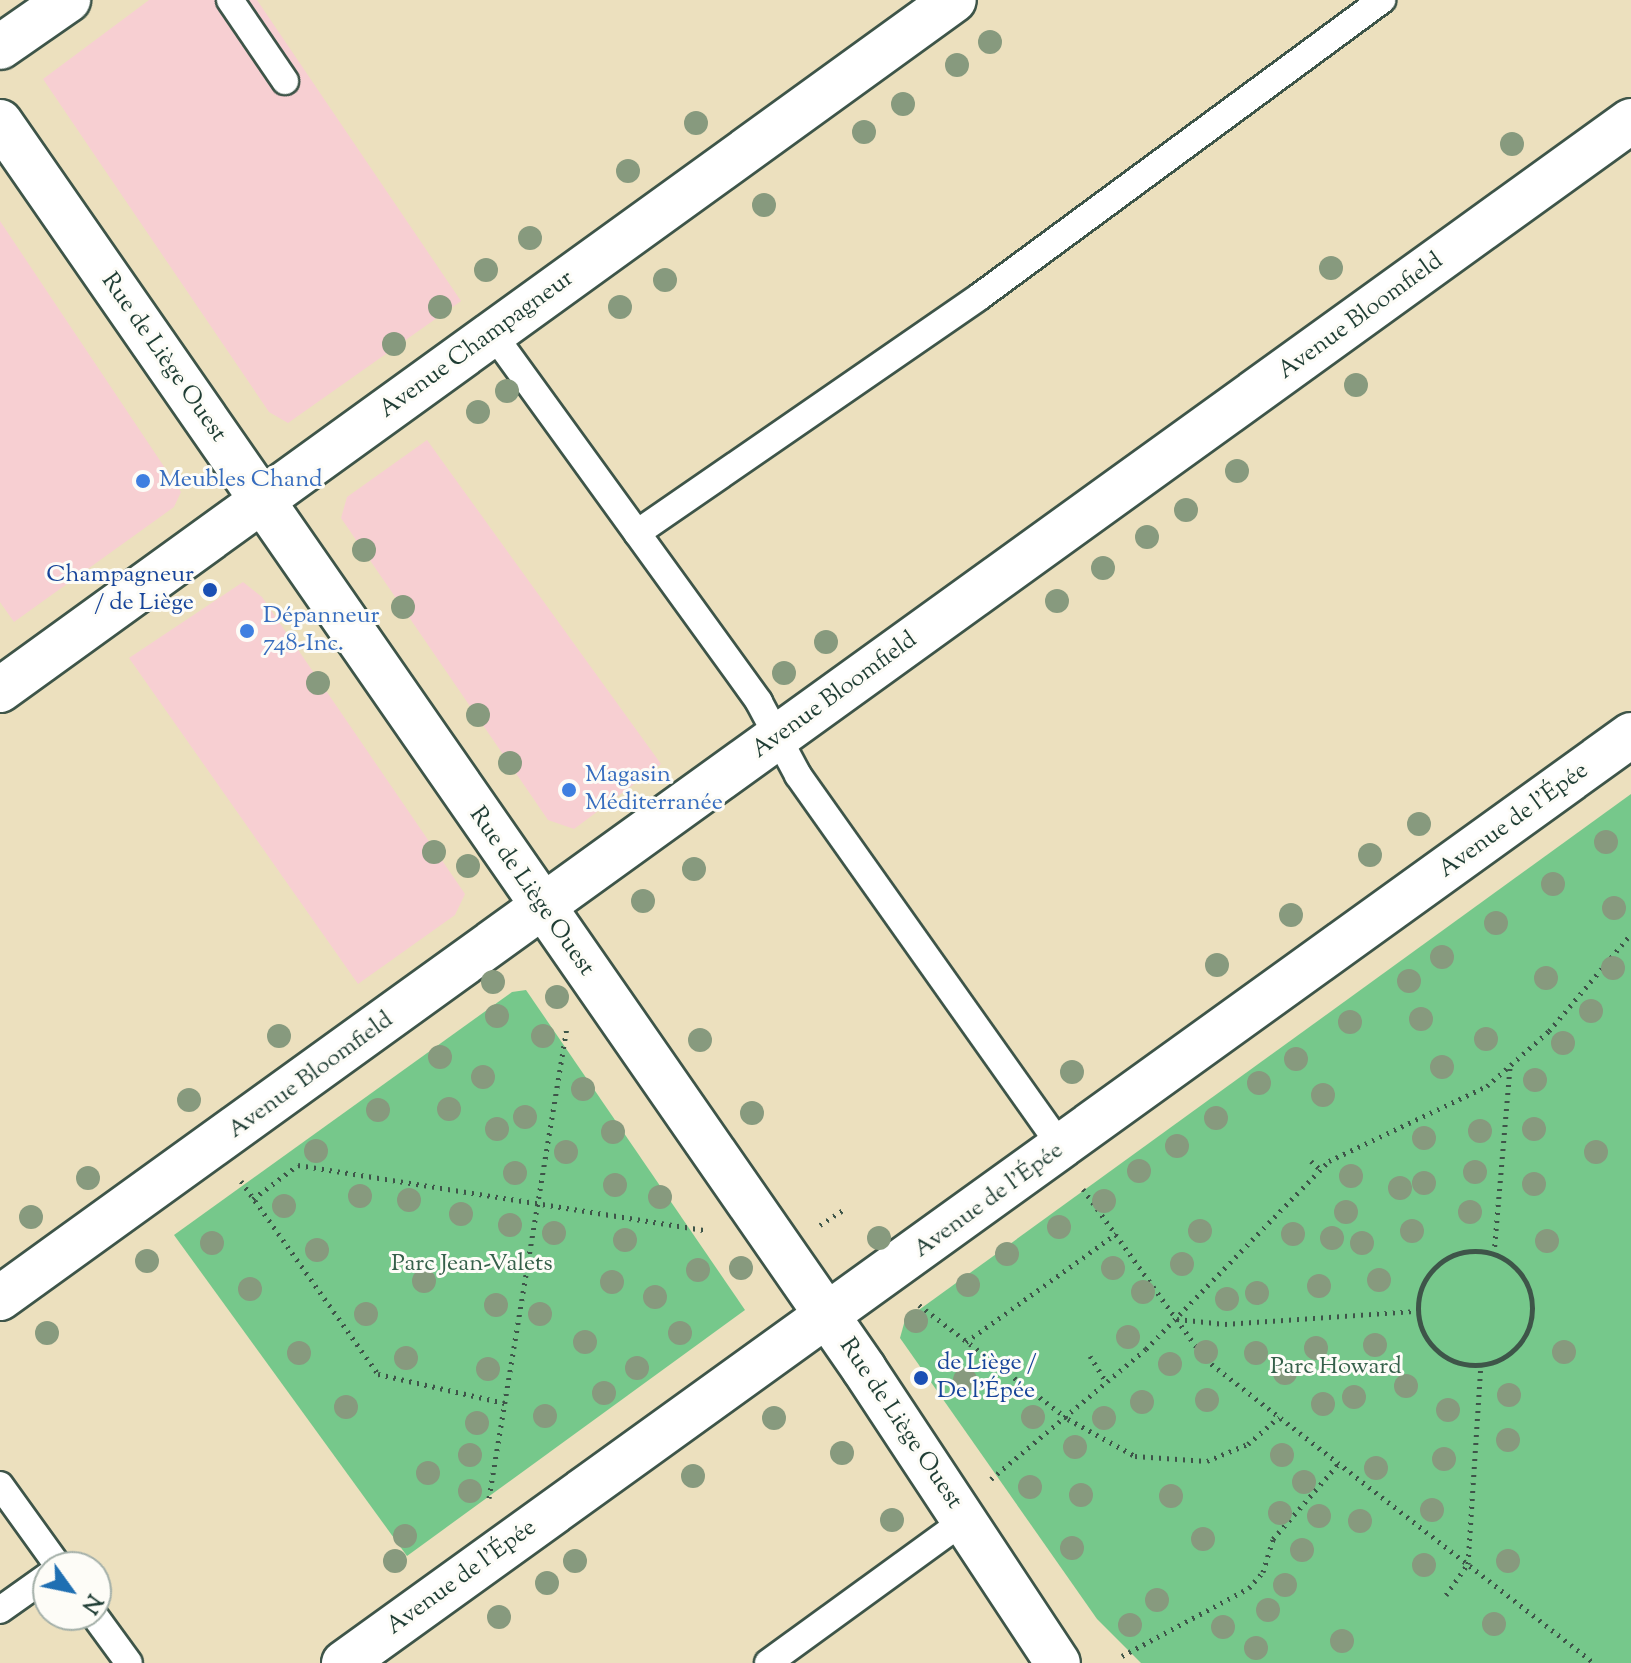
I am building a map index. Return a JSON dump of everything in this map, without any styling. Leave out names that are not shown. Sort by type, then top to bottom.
[{"type":"street","points":[[0,47],[68,0]]},
{"type":"street","name":"Avenue Champagneur","points":[[0,690],[954,0]]},
{"type":"street","name":"Avenue Bloomfield","points":[[0,1298],[1631,121]]},
{"type":"street","name":"Rue de Liège Ouest","points":[[0,122],[827,1318],[1058,1663]]},
{"type":"street","name":"Avenue de l'Épée","points":[[344,1663],[827,1318],[1070,1165],[1631,735]]},
{"type":"lane","points":[[230,0],[285,81]]},
{"type":"lane","points":[[637,533],[979,297],[1382,0]]},
{"type":"lane","points":[[493,334],[759,702],[777,738],[1070,1165]]},
{"type":"lane","points":[[0,1485],[47,1551]]},
{"type":"lane","points":[[768,1663],[965,1520]]},
{"type":"lane","points":[[0,1610],[32,1587]]},
{"type":"lane","points":[[106,1631],[129,1663]]},
{"type":"path","points":[[991,1479],[1068,1419],[1107,1383],[1176,1318],[1321,1170],[1355,1143],[1471,1097],[1549,1031],[1631,934]]},
{"type":"path","points":[[488,1508],[567,1029]]},
{"type":"path","points":[[1494,1254],[1510,1065]]},
{"type":"path","points":[[1311,1161],[1321,1170]]},
{"type":"path","points":[[253,1199],[298,1165],[704,1230]]},
{"type":"path","points":[[1070,1165],[1205,1359],[1594,1663]]},
{"type":"path","points":[[240,1180],[378,1374],[505,1403]]},
{"type":"path","points":[[820,1225],[846,1208]]},
{"type":"path","points":[[966,1342],[1116,1234]]},
{"type":"path","points":[[1465,1251],[1494,1254],[1524,1278],[1532,1315],[1515,1349],[1481,1365],[1435,1350],[1418,1311],[1421,1287],[1439,1263],[1465,1251]]},
{"type":"path","points":[[915,1301],[1068,1419],[1135,1456],[1184,1462],[1230,1454],[1279,1417]]},
{"type":"path","points":[[1176,1318],[1225,1324],[1418,1311]]},
{"type":"path","points":[[1090,1356],[1107,1383]]},
{"type":"path","points":[[1446,1595],[1468,1564],[1481,1365]]},
{"type":"path","points":[[1184,1462],[1186,1470]]},
{"type":"path","points":[[1122,1656],[1249,1588],[1263,1572],[1273,1539],[1339,1463]]},
{"type":"shaded area","points":[[149,0],[257,0],[461,301],[288,423],[269,412],[43,79]]},
{"type":"shaded area","points":[[0,221],[181,492],[174,507],[14,622],[0,602]]},
{"type":"shaded area","points":[[427,440],[661,764],[574,829],[548,820],[341,518],[347,497]]},
{"type":"shaded area","points":[[243,582],[262,597],[465,894],[455,915],[358,984],[129,658]]},
{"type":"green space","name":"Parc Howard","points":[[1631,794],[1631,1663],[1141,1663],[1097,1619],[900,1338],[905,1320]]},
{"type":"green space","name":"Parc Jean-Valets","points":[[526,990],[745,1310],[407,1556],[174,1235],[512,992]]},
{"type":"place","name":"Meubles Chand","points":[[143,481]]},
{"type":"place","name":"Champagneur / de Liège","points":[[210,590]]},
{"type":"place","name":"Dépanneur 748-Inc.","points":[[247,631]]},
{"type":"place","name":"Magasin Méditerranée","points":[[569,790]]},
{"type":"place","name":"de Liège / De l'Épée","points":[[921,1378]]}]
